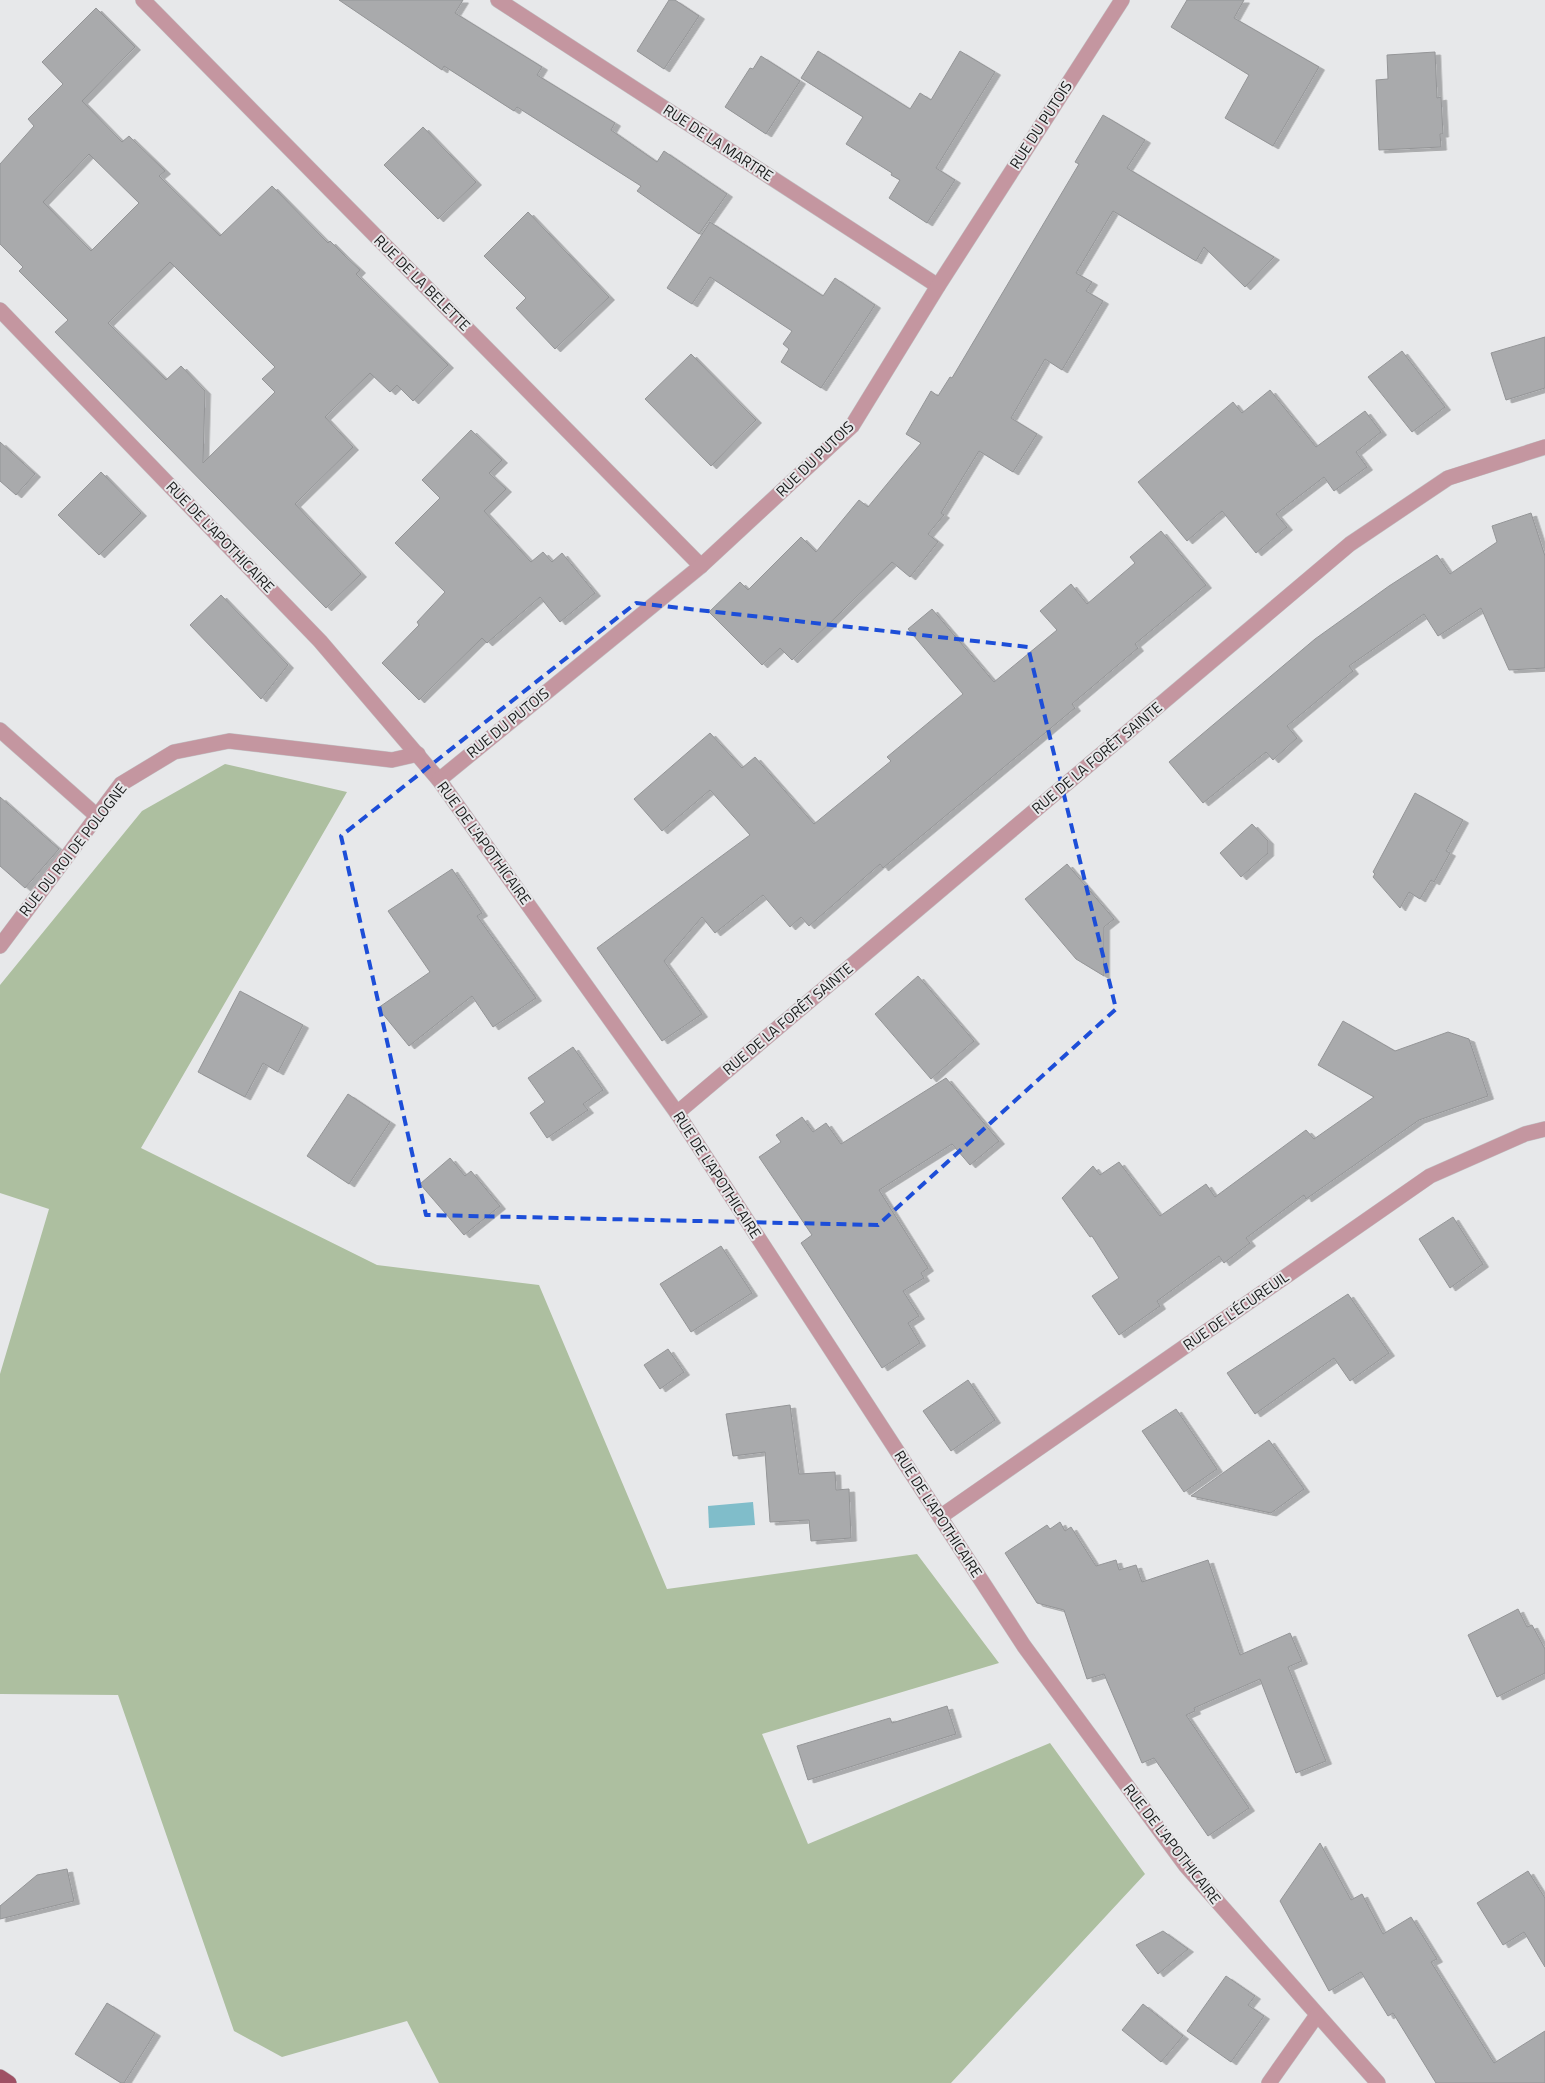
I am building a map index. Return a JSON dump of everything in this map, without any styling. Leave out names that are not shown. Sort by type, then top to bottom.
[{"type":"main road","points":[[0,2077],[9,2083]]},
{"type":"street","name":"RUE DE LA BELETTE","points":[[144,0],[701,566]]},
{"type":"street","name":"RUE DE LA MARTRE","points":[[498,0],[938,286]]},
{"type":"street","name":"RUE DU PUTOIS","points":[[439,780],[701,566],[852,426],[938,286],[1122,0]]},
{"type":"street","name":"RUE DE L'APOTHICAIRE","points":[[0,310],[320,641],[439,780],[677,1113],[1024,1646],[1186,1866],[1378,2083]]},
{"type":"street","name":"RUE DE LA FORÊT SAINTE","points":[[677,1113],[1350,544],[1448,478],[1545,447]]},
{"type":"street","points":[[0,730],[97,816]]},
{"type":"street","name":"RUE DU ROI DE POLOGNE","points":[[0,946],[121,784],[174,752],[229,741],[392,760],[418,754]]},
{"type":"street","name":"RUE DE L'ÉCUREUIL","points":[[940,1517],[1430,1176],[1525,1134],[1545,1129]]},
{"type":"street","points":[[1269,2083],[1317,2016]]},
{"type":"highlighted area","points":[[636,603],[1028,647],[1116,1009],[878,1225],[426,1215],[341,836]]},
{"type":"green space","points":[[225,764],[347,792],[141,1148],[377,1265],[539,1285],[667,1589],[917,1554],[999,1663],[762,1734],[808,1844],[1050,1743],[1145,1874],[951,2083],[439,2083],[407,2021],[282,2057],[234,2031],[118,1695],[0,1694],[0,1374],[49,1209],[0,1193],[0,985],[142,811]]},
{"type":"water","points":[[753,1502],[755,1525],[709,1528],[708,1506]]},
{"type":"building","points":[[339,0],[463,0],[455,13],[542,67],[537,75],[615,123],[611,130],[657,162],[664,151],[727,194],[699,234],[637,191],[641,186],[517,107],[514,111],[444,66],[442,70]]},
{"type":"building","points":[[669,0],[675,0],[699,16],[664,69],[637,51]]},
{"type":"building","points":[[1187,0],[1244,0],[1234,18],[1319,67],[1273,146],[1225,118],[1249,75],[1171,27]]},
{"type":"building","points":[[96,8],[135,47],[82,101],[122,142],[129,136],[165,171],[159,176],[220,236],[272,186],[328,243],[330,241],[360,270],[356,274],[448,365],[413,401],[397,385],[390,392],[370,373],[325,417],[353,447],[295,504],[361,574],[326,608],[55,332],[68,320],[19,271],[23,267],[0,244],[0,164],[34,126],[28,119],[63,84],[42,62]],"holes":[[[89,154],[139,203],[91,251],[43,202]],[[170,262],[275,367],[262,379],[275,392],[203,463],[205,391],[181,366],[166,380],[108,323]]]},
{"type":"building","points":[[818,51],[910,109],[920,93],[931,100],[960,51],[995,72],[936,168],[955,180],[927,223],[889,198],[900,180],[846,144],[863,117],[801,78]]},
{"type":"building","points":[[1435,52],[1437,98],[1441,97],[1443,134],[1440,134],[1441,147],[1379,150],[1376,80],[1388,79],[1387,55]]},
{"type":"building","points":[[761,56],[800,81],[766,134],[725,107],[750,68],[753,69]]},
{"type":"building","points":[[1103,115],[1145,140],[1127,168],[1274,257],[1245,287],[1204,247],[1196,261],[1113,211],[1076,273],[1092,282],[1086,291],[1103,301],[1062,370],[1045,359],[1011,418],[1037,434],[1013,472],[979,451],[941,513],[944,515],[928,534],[938,542],[910,577],[892,562],[792,660],[780,648],[762,665],[709,612],[740,582],[748,590],[801,537],[816,552],[859,500],[868,507],[921,443],[906,434],[931,391],[938,396],[950,377],[952,378],[1079,164],[1075,162]]},
{"type":"building","points":[[423,127],[476,182],[438,219],[384,165]]},
{"type":"building","points":[[528,212],[609,297],[555,349],[516,308],[526,298],[484,256]]},
{"type":"building","points":[[710,222],[823,296],[835,278],[875,305],[821,388],[781,362],[789,349],[783,344],[792,331],[710,277],[692,304],[667,288]]},
{"type":"building","points":[[1545,337],[1545,388],[1506,400],[1491,353]]},
{"type":"building","points":[[1402,351],[1445,407],[1412,432],[1368,377]]},
{"type":"building","points":[[691,354],[756,420],[711,466],[645,399]]},
{"type":"building","points":[[1270,390],[1316,447],[1365,411],[1381,432],[1356,452],[1367,467],[1334,491],[1324,477],[1276,514],[1287,527],[1256,553],[1222,511],[1187,541],[1138,482],[1233,402],[1242,413]]},
{"type":"building","points":[[471,430],[502,460],[489,473],[506,489],[484,511],[531,562],[543,552],[552,562],[562,553],[595,593],[560,622],[540,597],[487,643],[482,638],[419,700],[382,663],[419,625],[417,622],[445,592],[395,543],[440,498],[422,480]]},
{"type":"building","points":[[0,442],[35,474],[16,495],[0,481]]},
{"type":"building","points":[[101,472],[141,513],[99,555],[58,515]]},
{"type":"building","points":[[1531,513],[1545,556],[1545,668],[1509,670],[1481,608],[1438,636],[1424,614],[1349,666],[1353,671],[1287,726],[1297,738],[1273,760],[1266,752],[1203,803],[1169,762],[1315,639],[1389,586],[1437,555],[1450,574],[1497,542],[1492,526]]},
{"type":"building","points":[[1161,531],[1206,585],[1135,644],[1138,648],[1072,704],[1075,708],[883,868],[880,864],[809,926],[801,917],[790,927],[763,895],[715,933],[702,917],[664,961],[702,1014],[662,1041],[597,948],[750,835],[710,790],[662,831],[634,799],[710,733],[742,768],[755,757],[814,824],[891,761],[887,757],[963,694],[908,629],[932,609],[994,682],[1057,630],[1040,611],[1071,584],[1087,604],[1135,563],[1130,557]]},
{"type":"building","points":[[221,595],[288,665],[261,699],[190,625]]},
{"type":"building","points":[[1415,793],[1463,820],[1446,851],[1450,853],[1434,882],[1431,880],[1420,899],[1409,892],[1400,908],[1373,877],[1375,874],[1373,872]]},
{"type":"building","points":[[0,797],[59,849],[25,888],[0,866]]},
{"type":"building","points":[[1252,824],[1268,841],[1268,853],[1241,877],[1220,853]]},
{"type":"building","points":[[1067,864],[1114,919],[1104,927],[1104,976],[1076,959],[1025,899]]},
{"type":"building","points":[[452,869],[482,913],[477,916],[536,998],[493,1027],[472,996],[409,1046],[378,1008],[430,972],[388,911]]},
{"type":"building","points":[[918,976],[974,1041],[931,1079],[875,1014]]},
{"type":"building","points":[[240,991],[303,1025],[278,1072],[263,1063],[245,1097],[198,1072]]},
{"type":"building","points":[[1343,1021],[1395,1051],[1448,1032],[1469,1039],[1488,1096],[1419,1120],[1306,1199],[1304,1195],[1246,1238],[1250,1243],[1224,1263],[1219,1256],[1157,1301],[1160,1306],[1119,1335],[1092,1296],[1119,1278],[1092,1236],[1090,1237],[1062,1198],[1093,1166],[1100,1175],[1119,1162],[1160,1216],[1206,1184],[1215,1197],[1306,1130],[1314,1139],[1374,1097],[1318,1065]]},
{"type":"building","points":[[573,1047],[603,1090],[583,1104],[588,1110],[547,1138],[530,1113],[545,1102],[528,1078]]},
{"type":"building","points":[[946,1078],[999,1141],[970,1165],[952,1144],[879,1190],[928,1268],[921,1273],[924,1278],[903,1291],[919,1316],[908,1323],[920,1343],[882,1368],[801,1243],[812,1235],[759,1157],[781,1142],[776,1135],[802,1117],[813,1132],[826,1123],[841,1144]]},
{"type":"building","points":[[348,1094],[390,1122],[349,1184],[307,1156]]},
{"type":"building","points":[[450,1158],[465,1176],[471,1171],[500,1206],[464,1235],[420,1184]]},
{"type":"building","points":[[1453,1217],[1483,1264],[1450,1288],[1419,1239]]},
{"type":"building","points":[[721,1246],[752,1293],[691,1332],[660,1284]]},
{"type":"building","points":[[1348,1294],[1389,1353],[1350,1381],[1334,1358],[1255,1414],[1227,1373]]},
{"type":"building","points":[[668,1349],[684,1372],[660,1389],[644,1365]]},
{"type":"building","points":[[968,1380],[995,1420],[951,1451],[923,1411]]},
{"type":"building","points":[[790,1405],[799,1474],[835,1472],[836,1490],[849,1489],[851,1538],[811,1541],[809,1520],[770,1522],[765,1452],[733,1456],[726,1414]]},
{"type":"building","points":[[1176,1409],[1217,1469],[1184,1492],[1142,1431]]},
{"type":"building","points":[[1269,1440],[1304,1489],[1271,1513],[1191,1496]]},
{"type":"building","points":[[1060,1522],[1065,1531],[1071,1527],[1096,1566],[1116,1560],[1119,1570],[1136,1565],[1142,1582],[1208,1560],[1240,1655],[1290,1633],[1302,1661],[1288,1667],[1326,1761],[1296,1773],[1260,1679],[1194,1708],[1195,1711],[1186,1715],[1249,1808],[1208,1836],[1154,1758],[1142,1763],[1104,1674],[1087,1679],[1064,1610],[1037,1603],[1005,1553],[1047,1525],[1050,1529]]},
{"type":"building","points":[[1518,1609],[1527,1627],[1532,1625],[1545,1649],[1545,1673],[1497,1697],[1468,1635]]},
{"type":"building","points":[[947,1706],[956,1734],[808,1780],[797,1746],[890,1718],[892,1723]]},
{"type":"building","points":[[1320,1843],[1351,1900],[1362,1894],[1383,1934],[1411,1917],[1437,1959],[1431,1962],[1494,2063],[1545,2031],[1545,2083],[1436,2083],[1393,2013],[1388,2016],[1361,1972],[1329,1991],[1280,1901]]},
{"type":"building","points":[[67,1869],[74,1901],[0,1919],[0,1906],[37,1875]]},
{"type":"building","points":[[1528,1871],[1545,1898],[1545,1967],[1524,1932],[1503,1945],[1477,1903]]},
{"type":"building","points":[[1163,1931],[1188,1949],[1158,1974],[1136,1945]]},
{"type":"building","points":[[1226,1976],[1255,1996],[1248,2005],[1264,2016],[1231,2062],[1187,2031]]},
{"type":"building","points":[[107,2003],[155,2033],[124,2083],[121,2083],[75,2054]]},
{"type":"building","points":[[1143,2004],[1183,2036],[1161,2062],[1122,2030]]}]
